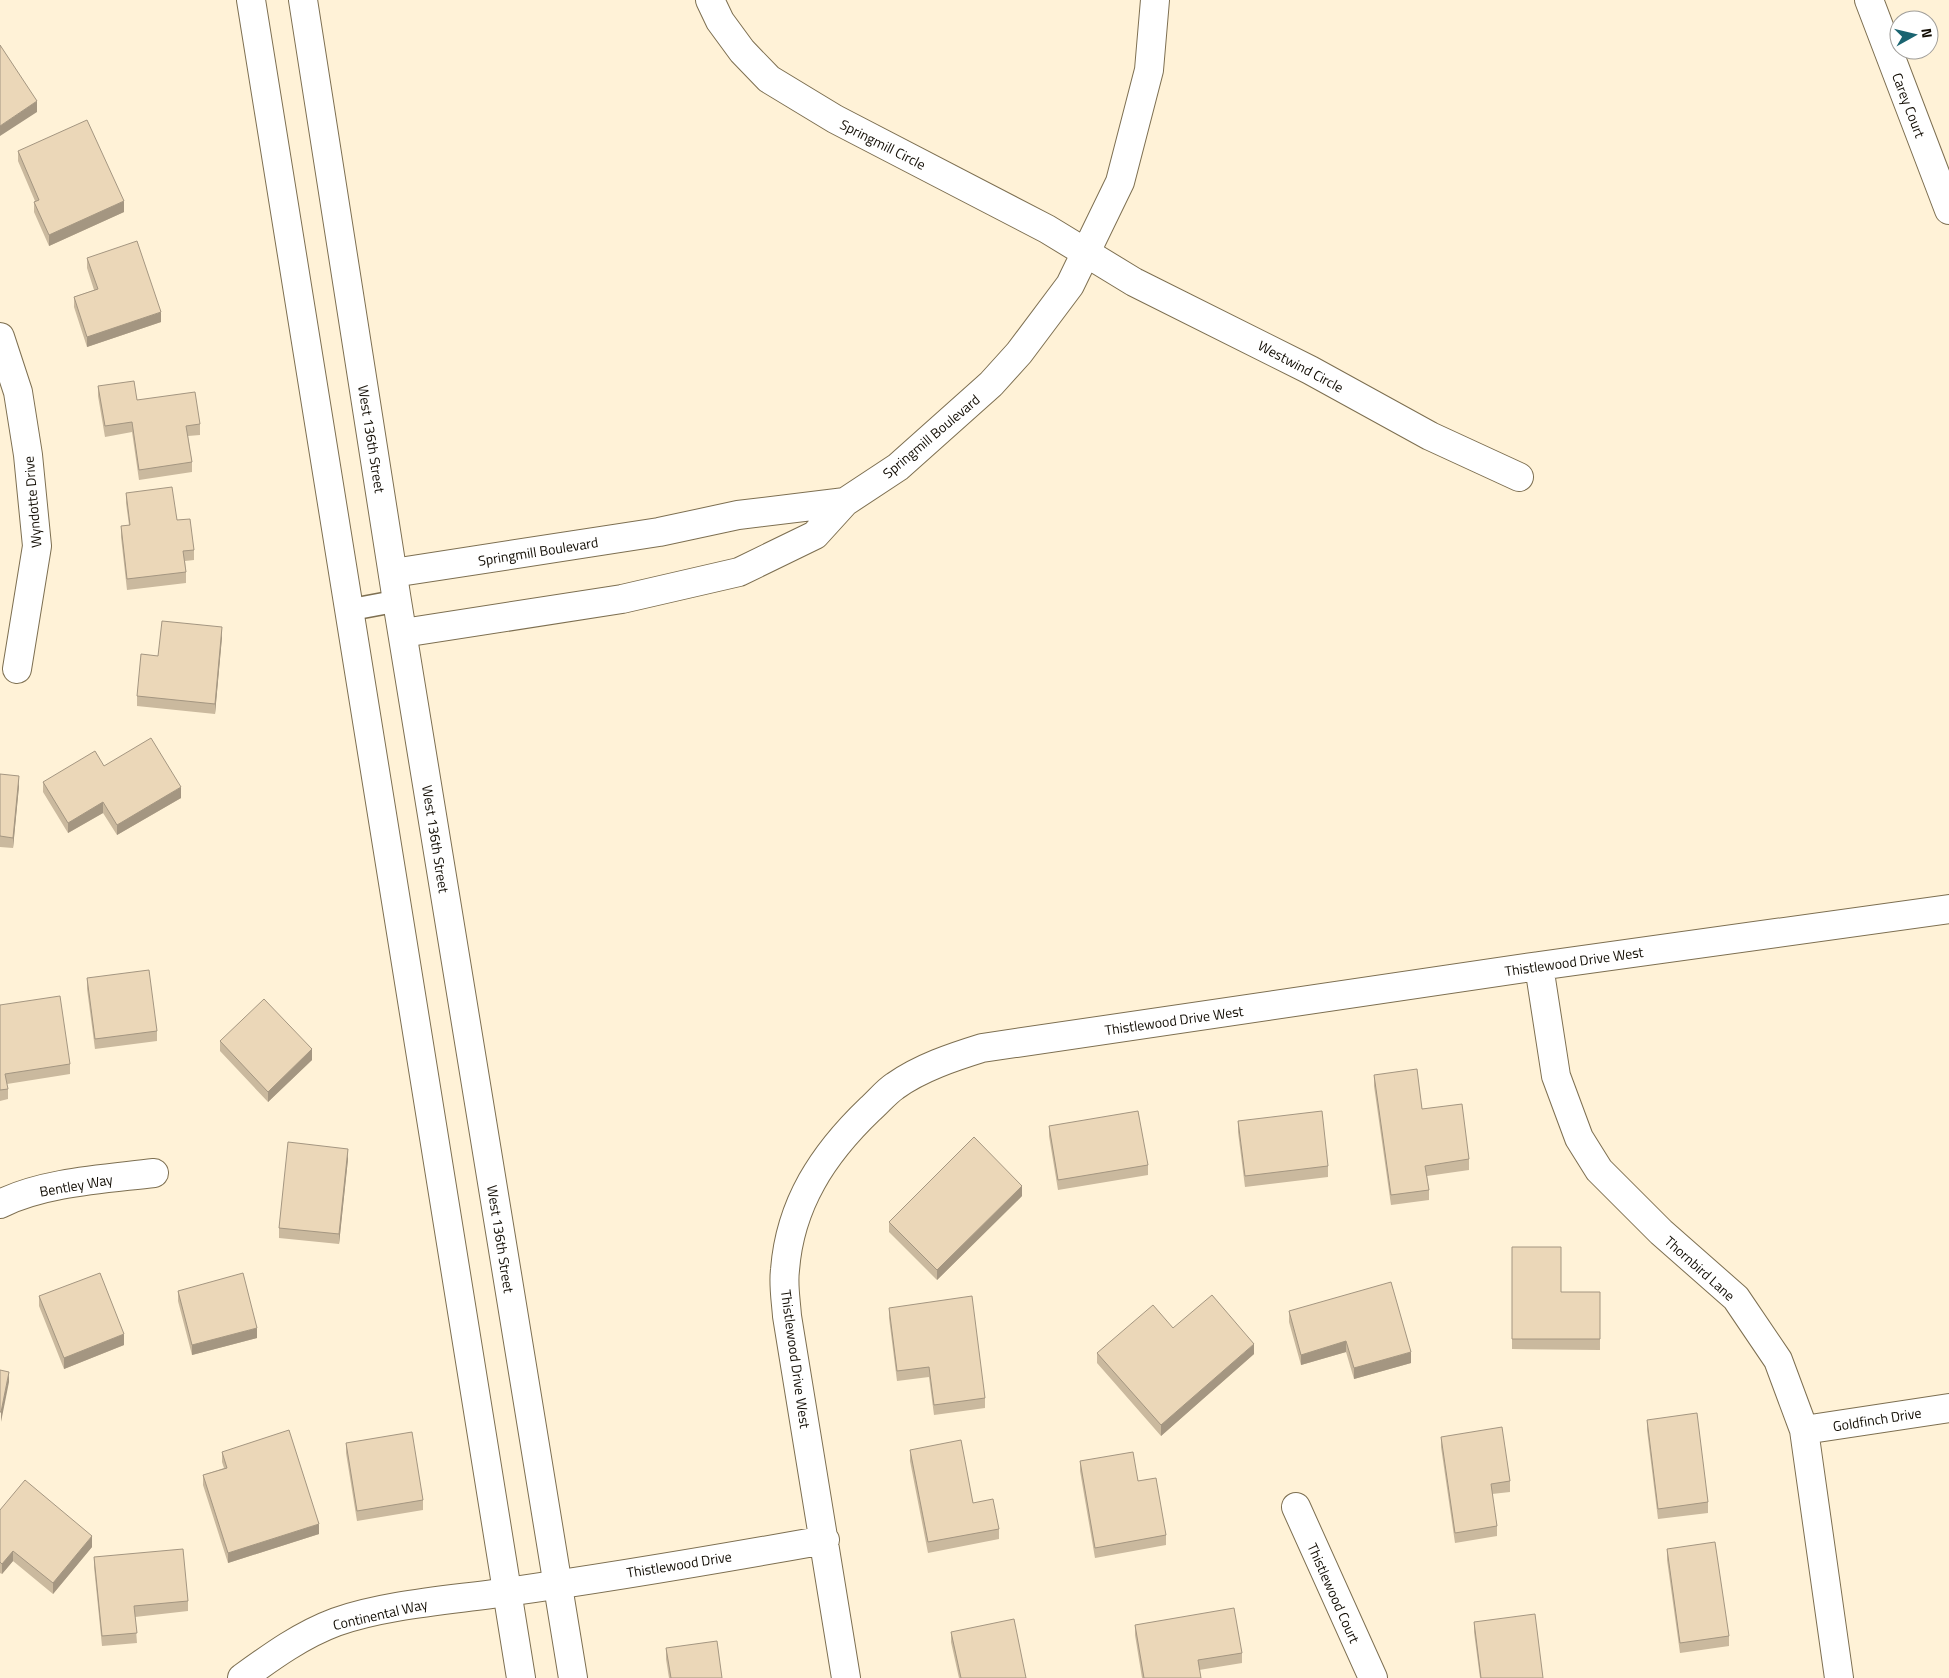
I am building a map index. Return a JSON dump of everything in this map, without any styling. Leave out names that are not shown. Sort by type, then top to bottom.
[{"type":"street","name":"West 136th Street","points":[[251,0],[349,610],[532,1588],[573,1678]]},
{"type":"street","name":"West 136th Street","points":[[302,0],[403,633],[532,1588],[521,1678]]},
{"type":"street","name":"Springmill Circle","points":[[710,0],[720,21],[742,51],[769,79],[835,119],[1047,228],[1086,252]]},
{"type":"street","name":"Springmill Boulevard","points":[[393,574],[659,532],[738,515],[845,502],[898,467],[991,384],[1019,353],[1070,285],[1120,182],[1149,70],[1155,0]]},
{"type":"street","name":"Carey Court","points":[[1869,0],[1949,210]]},
{"type":"street","name":"Westwind Circle","points":[[1086,252],[1134,282],[1310,370],[1430,436],[1518,477]]},
{"type":"street","name":"Wyndotte Drive","points":[[0,337],[18,392],[28,455],[38,546],[16,669]]},
{"type":"street","points":[[403,633],[622,599],[739,572],[815,535],[845,502]]},
{"type":"street","name":"Thistlewood Drive West","points":[[846,1678],[787,1316],[784,1271],[793,1224],[806,1191],[824,1160],[848,1130],[894,1086],[950,1058],[982,1048],[1540,966],[1949,909]]},
{"type":"street","name":"Thornbird Lane","points":[[1540,966],[1556,1076],[1579,1138],[1599,1170],[1660,1232],[1736,1298],[1778,1360],[1804,1430],[1839,1678]]},
{"type":"street","name":"Bentley Way","points":[[0,1204],[14,1197],[66,1185],[154,1172]]},
{"type":"street","name":"Goldfinch Drive","points":[[1804,1430],[1949,1408]]},
{"type":"street","name":"Thistlewood Court","points":[[1296,1507],[1373,1678]]},
{"type":"street","name":"Thistlewood Drive","points":[[532,1588],[825,1540]]},
{"type":"street","name":"Continental Way","points":[[242,1678],[289,1644],[336,1622],[395,1609],[532,1588]]},
{"type":"lane","points":[[349,610],[397,601]]},
{"type":"building","points":[[0,45],[37,101],[0,126]]},
{"type":"building","points":[[87,120],[124,201],[49,235],[34,202],[39,200],[18,151]]},
{"type":"building","points":[[137,241],[161,312],[87,337],[74,297],[98,289],[87,258]]},
{"type":"building","points":[[134,381],[137,400],[195,392],[200,424],[186,426],[192,462],[139,470],[132,422],[105,426],[98,386]]},
{"type":"building","points":[[172,487],[177,520],[190,519],[194,550],[183,551],[186,572],[127,579],[121,526],[130,525],[126,493]]},
{"type":"building","points":[[162,621],[222,627],[215,704],[137,696],[141,654],[158,656]]},
{"type":"building","points":[[151,738],[181,787],[117,825],[103,802],[68,823],[43,782],[95,751],[104,766]]},
{"type":"building","points":[[0,774],[19,776],[13,838],[0,836]]},
{"type":"building","points":[[149,970],[157,1031],[95,1039],[87,978]]},
{"type":"building","points":[[60,996],[70,1064],[5,1074],[8,1089],[0,1090],[0,1005]]},
{"type":"building","points":[[264,999],[312,1049],[268,1092],[220,1041]]},
{"type":"building","points":[[1417,1069],[1422,1109],[1462,1104],[1469,1159],[1425,1166],[1429,1190],[1391,1195],[1374,1075]]},
{"type":"building","points":[[1138,1111],[1148,1165],[1058,1180],[1049,1126]]},
{"type":"building","points":[[1322,1111],[1328,1166],[1245,1176],[1238,1121]]},
{"type":"building","points":[[974,1137],[1022,1186],[937,1270],[889,1222]]},
{"type":"building","points":[[288,1142],[348,1149],[339,1234],[279,1228]]},
{"type":"building","points":[[1512,1247],[1561,1247],[1561,1292],[1600,1292],[1600,1339],[1512,1339]]},
{"type":"building","points":[[100,1273],[124,1334],[64,1358],[39,1296]]},
{"type":"building","points":[[243,1273],[257,1328],[192,1345],[178,1291]]},
{"type":"building","points":[[1391,1282],[1411,1352],[1354,1368],[1346,1341],[1301,1355],[1289,1311]]},
{"type":"building","points":[[1212,1295],[1254,1344],[1161,1425],[1097,1353],[1153,1305],[1173,1328]]},
{"type":"building","points":[[972,1296],[985,1398],[934,1405],[929,1367],[897,1371],[889,1308]]},
{"type":"building","points":[[0,1370],[9,1372],[1,1412],[0,1412]]},
{"type":"building","points":[[1697,1413],[1708,1502],[1658,1509],[1647,1420]]},
{"type":"building","points":[[1502,1427],[1510,1481],[1491,1484],[1497,1526],[1455,1533],[1441,1437]]},
{"type":"building","points":[[289,1430],[319,1524],[228,1553],[203,1475],[227,1468],[222,1452]]},
{"type":"building","points":[[412,1432],[423,1500],[357,1511],[346,1443]]},
{"type":"building","points":[[961,1440],[973,1503],[993,1499],[999,1529],[928,1542],[910,1450]]},
{"type":"building","points":[[1133,1452],[1138,1481],[1156,1478],[1166,1535],[1095,1548],[1080,1461]]},
{"type":"building","points":[[25,1480],[92,1536],[53,1583],[13,1551],[2,1564],[0,1562],[0,1510]]},
{"type":"building","points":[[1715,1542],[1729,1636],[1680,1643],[1667,1549]]},
{"type":"building","points":[[183,1549],[188,1601],[134,1606],[137,1633],[102,1636],[94,1557]]},
{"type":"building","points":[[1234,1608],[1242,1653],[1198,1660],[1201,1678],[1144,1678],[1135,1625]]},
{"type":"building","points":[[1535,1614],[1543,1678],[1481,1678],[1474,1622]]},
{"type":"building","points":[[1014,1619],[1026,1678],[961,1678],[951,1632]]},
{"type":"building","points":[[717,1641],[722,1678],[671,1678],[666,1648]]}]
